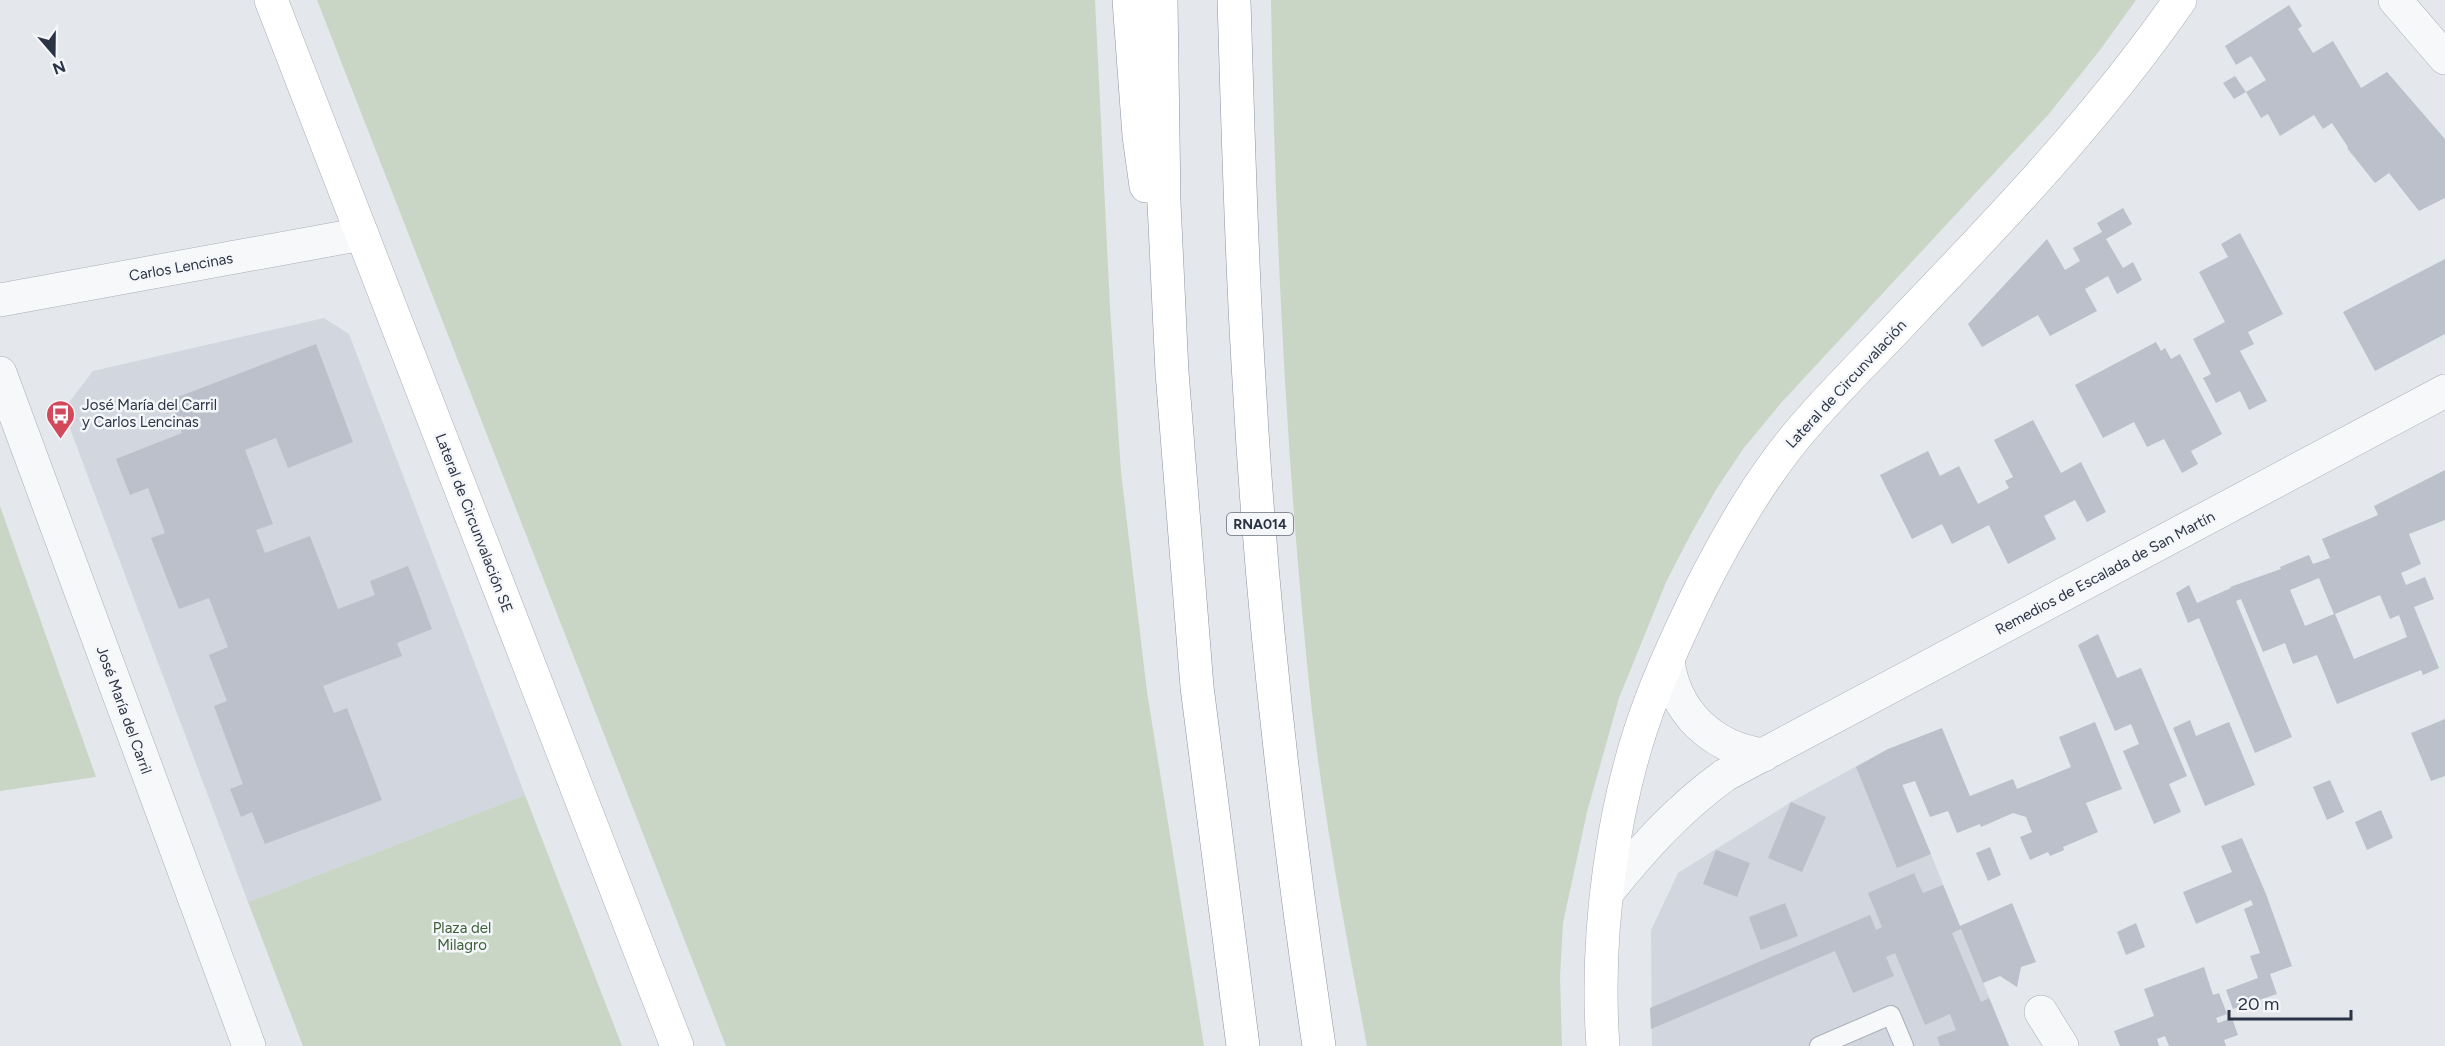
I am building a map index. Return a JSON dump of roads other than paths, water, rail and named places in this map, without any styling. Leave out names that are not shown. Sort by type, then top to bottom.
[{"type":"main road","name":"Lateral de Circunvalación SE","points":[[271,0],[677,1046]]},
{"type":"main road","points":[[1129,0],[1139,136],[1172,372]]},
{"type":"main road","points":[[1161,0],[1164,203],[1172,372],[1197,687],[1243,1046]]},
{"type":"main road","name":"RNA014","points":[[1234,0],[1249,381],[1263,576],[1288,820],[1319,1046]]},
{"type":"main road","name":"Lateral de Circunvalación","points":[[1603,1046],[1602,972],[1607,893],[1623,795],[1642,726],[1668,660],[1722,546],[1755,493],[1803,427],[1998,222],[2071,140],[2138,58],[2180,0]]},
{"type":"street","points":[[2395,0],[2445,58]]},
{"type":"street","name":"Carlos Lencinas","points":[[0,300],[362,234]]},
{"type":"street","name":"José María del Carril","points":[[0,373],[249,1046]]},
{"type":"street","name":"Remedios de Escalada de San Martín","points":[[1607,893],[1653,838],[1682,810],[1725,775],[2445,391]]},
{"type":"street","points":[[1668,660],[1676,693],[1698,725],[1713,738],[1731,747],[1764,755]]},
{"type":"street","points":[[2041,1012],[2062,1046]]},
{"type":"lane","points":[[1819,1046],[1891,1015],[1904,1046]]},
{"type":"place","name":"José María del Carril y Carlos Lencinas","points":[[61,440]]},
{"type":"park label","name":"Plaza del Milagro","points":[[462,936]]}]
